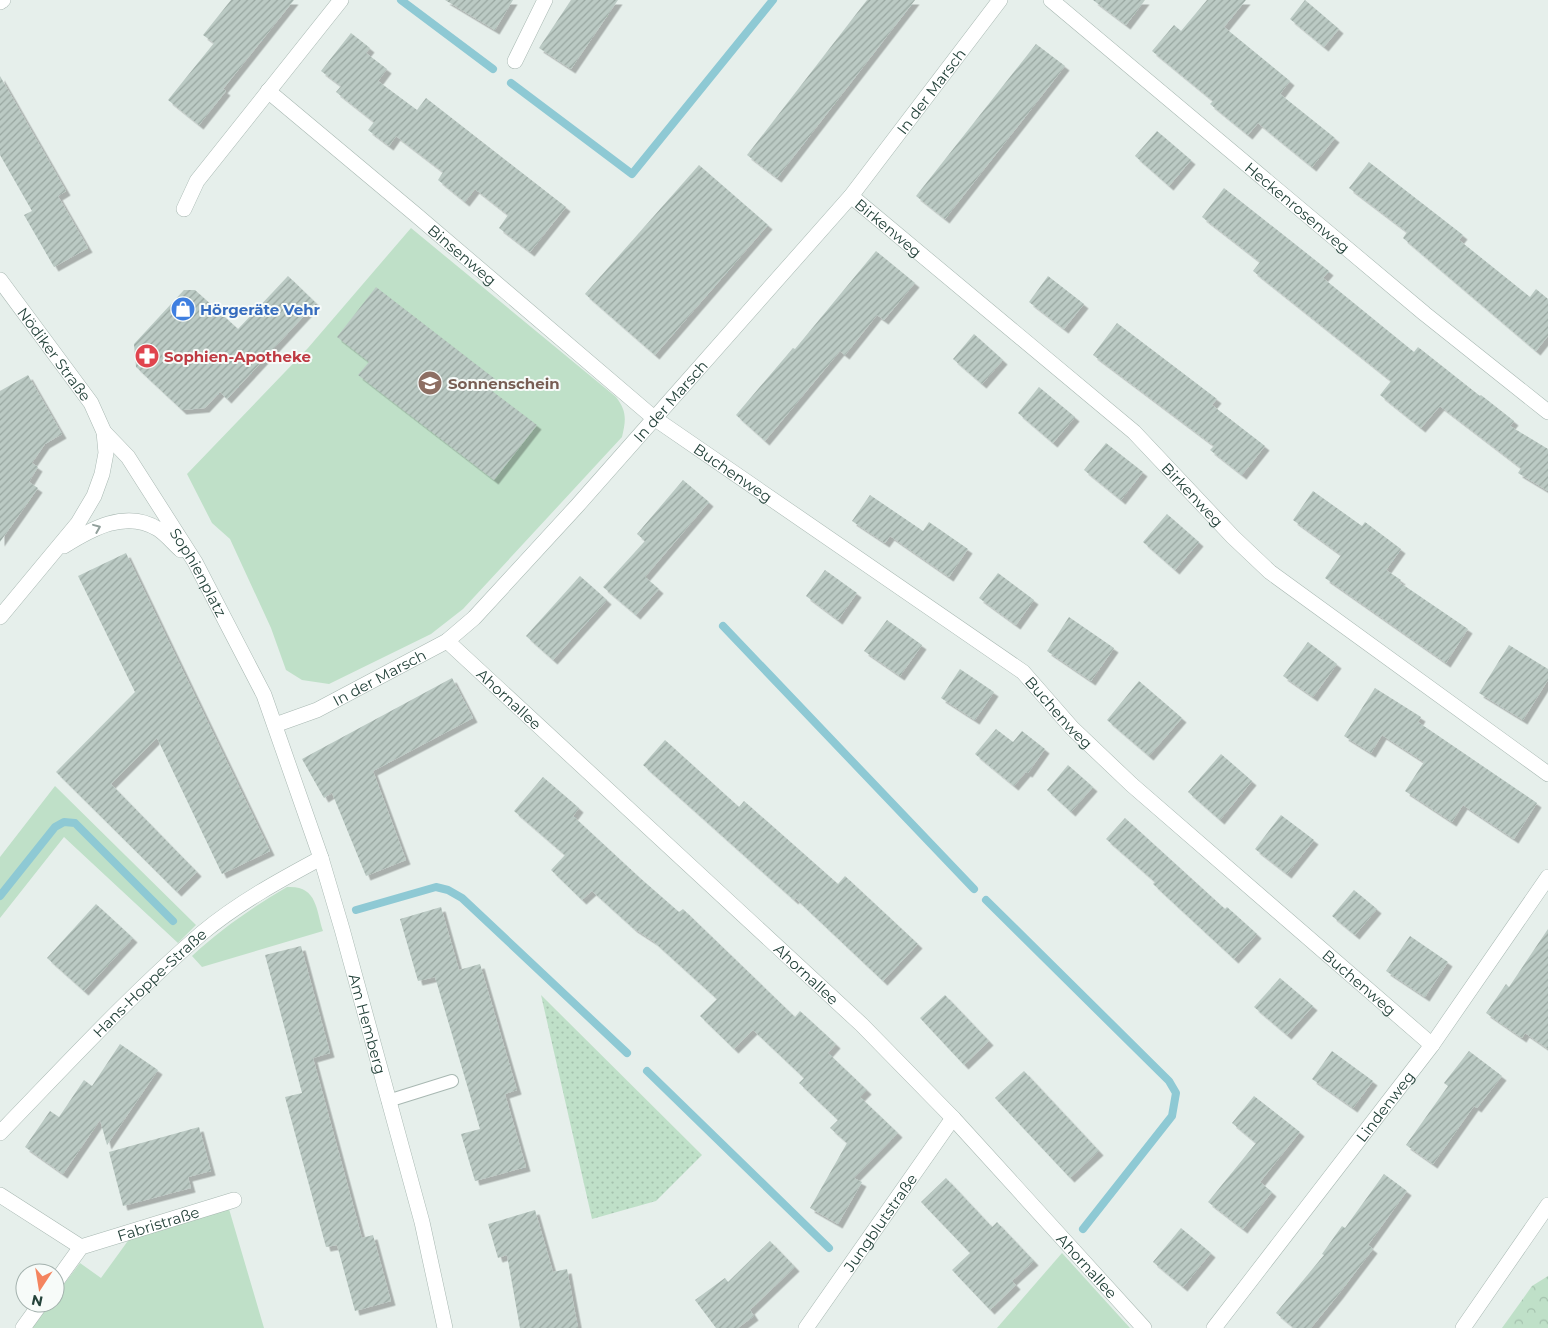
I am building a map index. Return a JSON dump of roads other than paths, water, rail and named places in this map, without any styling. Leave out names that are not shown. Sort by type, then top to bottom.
[{"type":"street","points":[[184,209],[197,181],[341,0]]},
{"type":"street","points":[[515,62],[544,0]]},
{"type":"street","name":"In der Marsch","points":[[275,725],[317,710],[446,641],[474,618],[851,196],[1000,0]]},
{"type":"street","name":"Heckenrosenweg","points":[[1051,0],[1425,314],[1548,412]]},
{"type":"street","name":"Binsenweg","points":[[268,92],[415,214],[654,418]]},
{"type":"street","name":"Birkenweg","points":[[851,196],[1134,432],[1233,538],[1270,572],[1548,774]]},
{"type":"street","name":"Nödiker Straße","points":[[0,280],[91,403],[104,432]]},
{"type":"street","name":"Buchenweg","points":[[654,418],[1023,672],[1072,728],[1132,785],[1432,1045]]},
{"type":"street","points":[[0,617],[78,523],[94,496],[102,474],[106,453],[104,432]]},
{"type":"street","name":"Sophienplatz","points":[[104,432],[128,457],[195,562],[253,671],[275,725]]},
{"type":"street","points":[[55,552],[88,531],[110,522],[134,522],[157,528],[195,562]]},
{"type":"street","name":"Ahornallee","points":[[446,641],[862,1025],[953,1118],[1144,1328]]},
{"type":"street","name":"Am Hemberg","points":[[275,725],[321,858],[422,1222],[445,1328]]},
{"type":"street","name":"Hans-Hoppe-Straße","points":[[0,1133],[130,1000],[203,932],[246,901],[321,858]]},
{"type":"street","name":"Lindenweg","points":[[1214,1328],[1432,1045],[1548,877]]},
{"type":"street","name":"Jungblutstraße","points":[[806,1328],[953,1118]]},
{"type":"street","points":[[0,1195],[81,1247],[65,1269]]},
{"type":"street","name":"Fabristraße","points":[[81,1247],[234,1200]]},
{"type":"street","points":[[1463,1328],[1548,1205]]},
{"type":"street","points":[[23,1328],[34,1313]]},
{"type":"lane","points":[[388,1101],[452,1081]]},
{"type":"waterway","points":[[401,0],[493,69]]},
{"type":"waterway","points":[[511,83],[632,174],[773,0]]},
{"type":"waterway","points":[[723,626],[974,889]]},
{"type":"waterway","points":[[0,896],[55,827],[64,822],[75,823],[173,921]]},
{"type":"waterway","points":[[356,910],[436,887],[448,890],[462,898],[627,1053]]},
{"type":"waterway","points":[[986,900],[1169,1081],[1176,1093],[1172,1116],[1083,1229]]},
{"type":"waterway","points":[[647,1071],[829,1248]]},
{"type":"place","name":"Hörgeräte Vehr","points":[[183,309]]},
{"type":"place","name":"Sophien-Apotheke","points":[[147,356]]},
{"type":"place","name":"Sonnenschein","points":[[430,383]]}]
